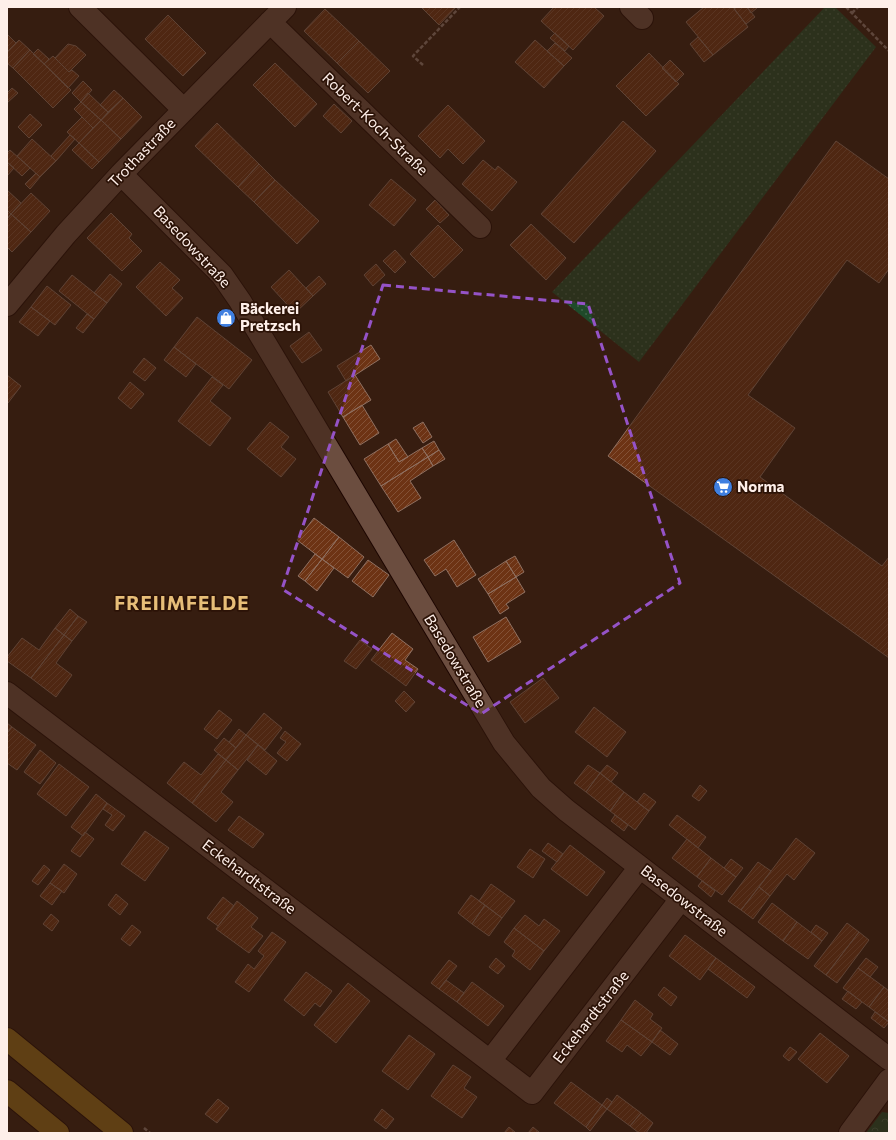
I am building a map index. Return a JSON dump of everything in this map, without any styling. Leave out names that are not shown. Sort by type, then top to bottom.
[{"type":"main road","points":[[7,1039],[122,1133]]},
{"type":"main road","points":[[7,1091],[58,1133]]},
{"type":"street","points":[[80,7],[184,110]]},
{"type":"street","name":"Trothastraße","points":[[7,305],[66,234],[121,174],[277,14]]},
{"type":"street","name":"Robert-Koch-Straße","points":[[277,14],[480,227]]},
{"type":"street","name":"Basedowstraße","points":[[121,174],[222,275],[240,301],[504,743],[541,788],[566,810],[889,1059]]},
{"type":"street","name":"Eckehardtstraße","points":[[7,693],[532,1093],[682,899]]},
{"type":"street","points":[[490,1061],[640,867]]},
{"type":"street","points":[[850,1133],[889,1080]]},
{"type":"path","points":[[423,65],[413,56],[460,7]]},
{"type":"path","points":[[846,7],[889,51]]},
{"type":"path","points":[[852,13],[858,7]]},
{"type":"highlighted area","points":[[383,285],[588,304],[680,583],[481,714],[282,589]]},
{"type":"green space","points":[[825,7],[835,7],[876,47],[639,362],[552,292]]},
{"type":"green space","points":[[882,1112],[889,1113],[889,1133],[866,1133]]},
{"type":"building","points":[[421,7],[456,7],[439,25]]},
{"type":"building","points":[[554,7],[594,7],[604,16],[573,50],[541,21]]},
{"type":"building","points":[[704,7],[733,7],[748,27],[713,55],[686,22]]},
{"type":"building","points":[[736,7],[747,7],[755,17],[746,24],[734,9]]},
{"type":"building","points":[[747,7],[756,7],[757,8],[751,13]]},
{"type":"building","points":[[325,9],[359,41],[337,63],[304,31]]},
{"type":"building","points":[[168,15],[206,53],[183,76],[145,39]]},
{"type":"building","points":[[555,33],[569,46],[565,51],[550,38]]},
{"type":"building","points":[[7,34],[16,43],[7,52]]},
{"type":"building","points":[[698,37],[713,55],[704,62],[690,44]]},
{"type":"building","points":[[19,40],[30,50],[13,68],[7,63],[7,52]]},
{"type":"building","points":[[535,40],[564,66],[544,88],[515,62]]},
{"type":"building","points":[[359,41],[390,71],[368,93],[337,63]]},
{"type":"building","points":[[555,43],[572,58],[564,66],[547,51]]},
{"type":"building","points":[[68,44],[76,46],[86,55],[69,72],[55,58]]},
{"type":"building","points":[[38,49],[49,59],[44,64],[33,54]]},
{"type":"building","points":[[30,50],[71,90],[53,108],[13,68]]},
{"type":"building","points":[[649,53],[679,84],[646,116],[616,86]]},
{"type":"building","points":[[53,56],[69,72],[72,70],[79,76],[68,88],[44,64]]},
{"type":"building","points":[[670,60],[684,74],[676,82],[662,68]]},
{"type":"building","points":[[275,63],[317,104],[295,127],[253,85]]},
{"type":"building","points":[[83,81],[92,90],[81,102],[72,93]]},
{"type":"building","points":[[12,88],[18,93],[7,103],[7,93]]},
{"type":"building","points":[[114,90],[123,98],[108,112],[100,105]]},
{"type":"building","points":[[88,93],[108,112],[101,120],[81,102]]},
{"type":"building","points":[[123,98],[142,117],[121,139],[101,120]]},
{"type":"building","points":[[81,102],[101,120],[93,128],[74,109]]},
{"type":"building","points":[[334,104],[352,121],[341,133],[323,116]]},
{"type":"building","points":[[448,105],[485,141],[463,164],[448,149],[440,158],[418,136]]},
{"type":"building","points":[[30,114],[42,125],[29,138],[18,127]]},
{"type":"building","points":[[82,117],[93,128],[79,143],[67,132]]},
{"type":"building","points":[[101,120],[121,139],[99,162],[79,143]]},
{"type":"building","points":[[623,121],[656,151],[574,243],[541,214]]},
{"type":"building","points":[[217,123],[259,164],[238,187],[195,146]]},
{"type":"building","points":[[70,135],[75,139],[56,161],[51,156]]},
{"type":"building","points":[[32,139],[56,161],[40,177],[17,156]]},
{"type":"building","points":[[836,141],[889,179],[889,269],[879,283],[847,260],[748,395],[795,428],[760,477],[882,566],[889,557],[889,658],[608,456]]},
{"type":"building","points":[[79,143],[99,162],[92,169],[72,150]]},
{"type":"building","points":[[10,150],[30,168],[22,176],[7,162],[7,153]]},
{"type":"building","points":[[483,160],[495,170],[498,166],[517,182],[492,211],[462,184]]},
{"type":"building","points":[[7,162],[14,168],[7,176]]},
{"type":"building","points":[[259,164],[275,180],[254,202],[238,187]]},
{"type":"building","points":[[36,173],[40,177],[30,189],[25,184]]},
{"type":"building","points":[[391,179],[416,200],[394,226],[369,205]]},
{"type":"building","points":[[275,180],[319,221],[297,244],[254,202]]},
{"type":"building","points":[[7,190],[21,203],[11,214],[7,210]]},
{"type":"building","points":[[31,193],[50,211],[31,232],[11,214]]},
{"type":"building","points":[[435,200],[449,215],[440,223],[426,209]]},
{"type":"building","points":[[7,210],[11,214],[7,219]]},
{"type":"building","points":[[111,213],[132,234],[129,238],[142,251],[122,271],[87,238]]},
{"type":"building","points":[[11,214],[31,232],[12,252],[7,247],[7,219]]},
{"type":"building","points":[[531,224],[566,258],[546,280],[510,245]]},
{"type":"building","points":[[438,225],[463,250],[434,278],[410,254]]},
{"type":"building","points":[[395,250],[406,262],[395,273],[383,261]]},
{"type":"building","points":[[160,262],[180,280],[172,288],[183,298],[166,316],[136,287]]},
{"type":"building","points":[[376,264],[385,275],[373,286],[364,275]]},
{"type":"building","points":[[289,270],[313,296],[295,313],[271,287]]},
{"type":"building","points":[[110,274],[122,284],[107,303],[94,293]]},
{"type":"building","points":[[72,275],[107,303],[94,319],[59,291]]},
{"type":"building","points":[[319,276],[326,284],[313,296],[306,288]]},
{"type":"building","points":[[47,286],[71,305],[55,325],[31,307]]},
{"type":"building","points":[[31,307],[50,321],[38,336],[19,322]]},
{"type":"building","points":[[87,314],[94,319],[83,333],[76,328]]},
{"type":"building","points":[[197,317],[252,360],[229,389],[174,347]]},
{"type":"building","points":[[309,332],[322,350],[302,363],[290,346]]},
{"type":"building","points":[[371,345],[380,359],[346,381],[337,366]]},
{"type":"building","points":[[174,347],[196,364],[186,377],[164,360]]},
{"type":"building","points":[[144,358],[156,368],[145,381],[133,372]]},
{"type":"building","points":[[7,375],[21,386],[8,403],[7,402]]},
{"type":"building","points":[[355,375],[371,400],[343,417],[328,392]]},
{"type":"building","points":[[212,377],[223,385],[210,401],[231,418],[210,446],[178,421]]},
{"type":"building","points":[[130,382],[144,394],[131,409],[118,398]]},
{"type":"building","points":[[362,405],[379,433],[360,445],[343,417]]},
{"type":"building","points":[[270,422],[289,437],[281,447],[296,459],[281,477],[247,449]]},
{"type":"building","points":[[423,422],[432,437],[423,443],[413,428]]},
{"type":"building","points":[[396,439],[408,457],[399,462],[388,444]]},
{"type":"building","points":[[434,441],[439,450],[428,457],[422,448]]},
{"type":"building","points":[[388,444],[399,462],[422,448],[428,457],[381,486],[364,459]]},
{"type":"building","points":[[439,450],[445,459],[433,466],[428,457]]},
{"type":"building","points":[[428,457],[433,466],[410,481],[421,498],[398,512],[381,486]]},
{"type":"building","points":[[314,518],[339,537],[322,559],[297,540]]},
{"type":"building","points":[[339,537],[364,557],[348,578],[322,559]]},
{"type":"building","points":[[454,540],[476,575],[457,587],[446,569],[435,576],[424,560]]},
{"type":"building","points":[[315,554],[322,559],[305,581],[298,576]]},
{"type":"building","points":[[515,556],[524,572],[516,577],[506,561]]},
{"type":"building","points":[[322,559],[334,568],[317,591],[305,581]]},
{"type":"building","points":[[368,560],[389,575],[373,597],[352,581]]},
{"type":"building","points":[[506,561],[516,577],[488,594],[478,579]]},
{"type":"building","points":[[516,577],[525,592],[506,604],[509,608],[500,614],[488,594]]},
{"type":"building","points":[[70,609],[78,616],[64,635],[55,628]]},
{"type":"building","points":[[78,616],[87,622],[72,641],[64,635]]},
{"type":"building","points":[[506,617],[521,642],[488,662],[473,637]]},
{"type":"building","points":[[55,628],[64,635],[31,678],[7,661],[7,657],[22,638],[39,650]]},
{"type":"building","points":[[392,633],[413,649],[405,660],[418,669],[406,686],[371,660]]},
{"type":"building","points":[[64,635],[72,641],[56,663],[72,675],[56,697],[31,678]]},
{"type":"building","points":[[360,640],[372,649],[356,669],[344,661]]},
{"type":"building","points":[[543,678],[559,698],[525,723],[510,702]]},
{"type":"building","points":[[404,691],[415,702],[406,712],[395,701]]},
{"type":"building","points":[[594,707],[626,732],[607,757],[575,732]]},
{"type":"building","points":[[219,710],[232,720],[217,739],[204,729]]},
{"type":"building","points":[[264,713],[282,728],[265,750],[246,735]]},
{"type":"building","points":[[7,723],[12,727],[7,733]]},
{"type":"building","points":[[12,727],[36,745],[17,770],[7,763],[7,733]]},
{"type":"building","points":[[239,729],[246,735],[236,748],[229,742]]},
{"type":"building","points":[[285,731],[301,744],[287,761],[277,753],[286,742],[280,738]]},
{"type":"building","points":[[246,735],[258,745],[238,770],[226,760]]},
{"type":"building","points":[[224,738],[236,748],[226,760],[214,750]]},
{"type":"building","points":[[258,745],[277,761],[266,775],[247,760]]},
{"type":"building","points":[[40,750],[56,763],[40,784],[24,772]]},
{"type":"building","points":[[218,754],[226,760],[192,803],[167,783],[184,762],[201,775]]},
{"type":"building","points":[[226,760],[238,770],[221,792],[233,802],[216,822],[192,803]]},
{"type":"building","points":[[59,764],[89,787],[66,816],[37,794]]},
{"type":"building","points":[[588,765],[600,773],[586,792],[574,783]]},
{"type":"building","points":[[607,765],[618,773],[611,782],[600,773]]},
{"type":"building","points":[[600,773],[624,792],[610,811],[586,792]]},
{"type":"building","points":[[700,785],[707,791],[699,801],[692,796]]},
{"type":"building","points":[[624,792],[649,811],[635,830],[610,811]]},
{"type":"building","points":[[644,793],[656,802],[649,811],[637,802]]},
{"type":"building","points":[[96,794],[107,803],[83,836],[71,827]]},
{"type":"building","points":[[107,803],[125,816],[113,831],[105,825],[112,815],[103,809]]},
{"type":"building","points":[[615,815],[628,825],[624,831],[611,821]]},
{"type":"building","points":[[677,815],[706,837],[698,848],[669,825]]},
{"type":"building","points":[[239,816],[264,834],[253,848],[228,830]]},
{"type":"building","points":[[145,831],[169,848],[145,881],[121,864]]},
{"type":"building","points":[[85,832],[94,839],[80,857],[71,851]]},
{"type":"building","points":[[796,838],[815,853],[794,880],[787,874],[770,896],[759,887]]},
{"type":"building","points":[[687,839],[711,858],[697,877],[672,858]]},
{"type":"building","points":[[548,843],[563,854],[557,862],[542,851]]},
{"type":"building","points":[[570,845],[605,872],[587,896],[551,869]]},
{"type":"building","points":[[530,849],[545,859],[533,878],[517,867]]},
{"type":"building","points":[[711,858],[736,877],[722,895],[697,877]]},
{"type":"building","points":[[731,859],[743,868],[736,877],[724,868]]},
{"type":"building","points":[[758,862],[771,871],[741,910],[728,901]]},
{"type":"building","points":[[64,864],[77,874],[64,893],[50,883]]},
{"type":"building","points":[[44,865],[50,870],[38,885],[32,881]]},
{"type":"building","points":[[702,881],[715,891],[711,897],[698,886]]},
{"type":"building","points":[[50,883],[62,891],[52,905],[40,896]]},
{"type":"building","points":[[491,884],[515,901],[502,918],[479,901]]},
{"type":"building","points":[[759,887],[770,896],[753,919],[741,910]]},
{"type":"building","points":[[116,894],[128,904],[120,915],[108,905]]},
{"type":"building","points":[[471,895],[485,905],[472,924],[458,913]]},
{"type":"building","points":[[223,897],[234,906],[218,926],[207,918]]},
{"type":"building","points":[[237,901],[258,918],[251,927],[263,936],[249,953],[216,929]]},
{"type":"building","points":[[772,903],[797,922],[783,941],[758,922]]},
{"type":"building","points":[[485,905],[502,918],[489,936],[472,924]]},
{"type":"building","points":[[51,914],[59,921],[52,931],[43,924]]},
{"type":"building","points":[[525,915],[539,926],[544,919],[560,931],[544,951],[514,928]]},
{"type":"building","points":[[797,922],[822,941],[808,959],[783,941]]},
{"type":"building","points":[[847,923],[859,932],[826,975],[814,966]]},
{"type":"building","points":[[132,925],[141,932],[130,946],[121,939]]},
{"type":"building","points":[[816,925],[828,933],[822,941],[811,932]]},
{"type":"building","points":[[514,928],[544,951],[530,970],[512,956],[515,951],[504,942]]},
{"type":"building","points":[[272,932],[286,942],[249,992],[235,982],[248,964],[254,969],[264,956],[258,951]]},
{"type":"building","points":[[859,932],[869,940],[837,983],[826,975]]},
{"type":"building","points":[[685,935],[716,958],[700,980],[669,956]]},
{"type":"building","points":[[496,958],[505,966],[498,974],[489,967]]},
{"type":"building","points":[[716,958],[755,987],[747,998],[708,969]]},
{"type":"building","points":[[866,958],[878,967],[870,977],[858,968]]},
{"type":"building","points":[[449,960],[457,966],[439,989],[431,983]]},
{"type":"building","points":[[858,968],[884,987],[869,1007],[843,988]]},
{"type":"building","points":[[306,972],[332,991],[320,1007],[315,1003],[304,1016],[284,1000]]},
{"type":"building","points":[[446,980],[464,993],[457,1002],[439,989]]},
{"type":"building","points":[[472,982],[504,1006],[488,1026],[457,1002]]},
{"type":"building","points":[[348,983],[370,1001],[336,1043],[314,1025]]},
{"type":"building","points":[[664,987],[677,997],[671,1006],[658,995]]},
{"type":"building","points":[[884,987],[889,991],[889,1022],[869,1007]]},
{"type":"building","points":[[848,991],[862,1002],[856,1009],[842,999]]},
{"type":"building","points":[[635,1000],[653,1014],[650,1019],[662,1028],[652,1042],[621,1020]]},
{"type":"building","points":[[875,1012],[889,1022],[884,1028],[871,1018]]},
{"type":"building","points":[[621,1020],[652,1042],[641,1056],[627,1045],[622,1052],[606,1041]]},
{"type":"building","points":[[660,1030],[678,1044],[670,1055],[652,1042]]},
{"type":"building","points":[[820,1033],[849,1056],[827,1083],[798,1059]]},
{"type":"building","points":[[409,1035],[435,1054],[408,1090],[382,1071]]},
{"type":"building","points":[[790,1047],[797,1052],[789,1061],[783,1056]]},
{"type":"building","points":[[453,1065],[471,1077],[464,1088],[477,1097],[462,1118],[431,1096]]},
{"type":"building","points":[[571,1082],[602,1105],[586,1127],[554,1103]]},
{"type":"building","points":[[617,1095],[641,1113],[630,1126],[607,1109]]},
{"type":"building","points":[[607,1098],[612,1102],[607,1109],[602,1105]]},
{"type":"building","points":[[218,1099],[229,1108],[217,1123],[205,1114]]},
{"type":"building","points":[[602,1105],[607,1109],[590,1131],[586,1127]]},
{"type":"building","points":[[382,1109],[394,1119],[386,1129],[374,1120]]},
{"type":"building","points":[[641,1113],[653,1123],[646,1133],[639,1133],[630,1126]]},
{"type":"building","points":[[509,1127],[516,1133],[504,1133]]},
{"type":"building","points":[[533,1127],[540,1133],[528,1133]]},
{"type":"place","name":"Bäckerei Pretzsch","points":[[226,318]]},
{"type":"place","name":"Norma","points":[[723,487]]},
{"type":"district","name":"FREIIMFELDE","points":[[182,603]]}]
